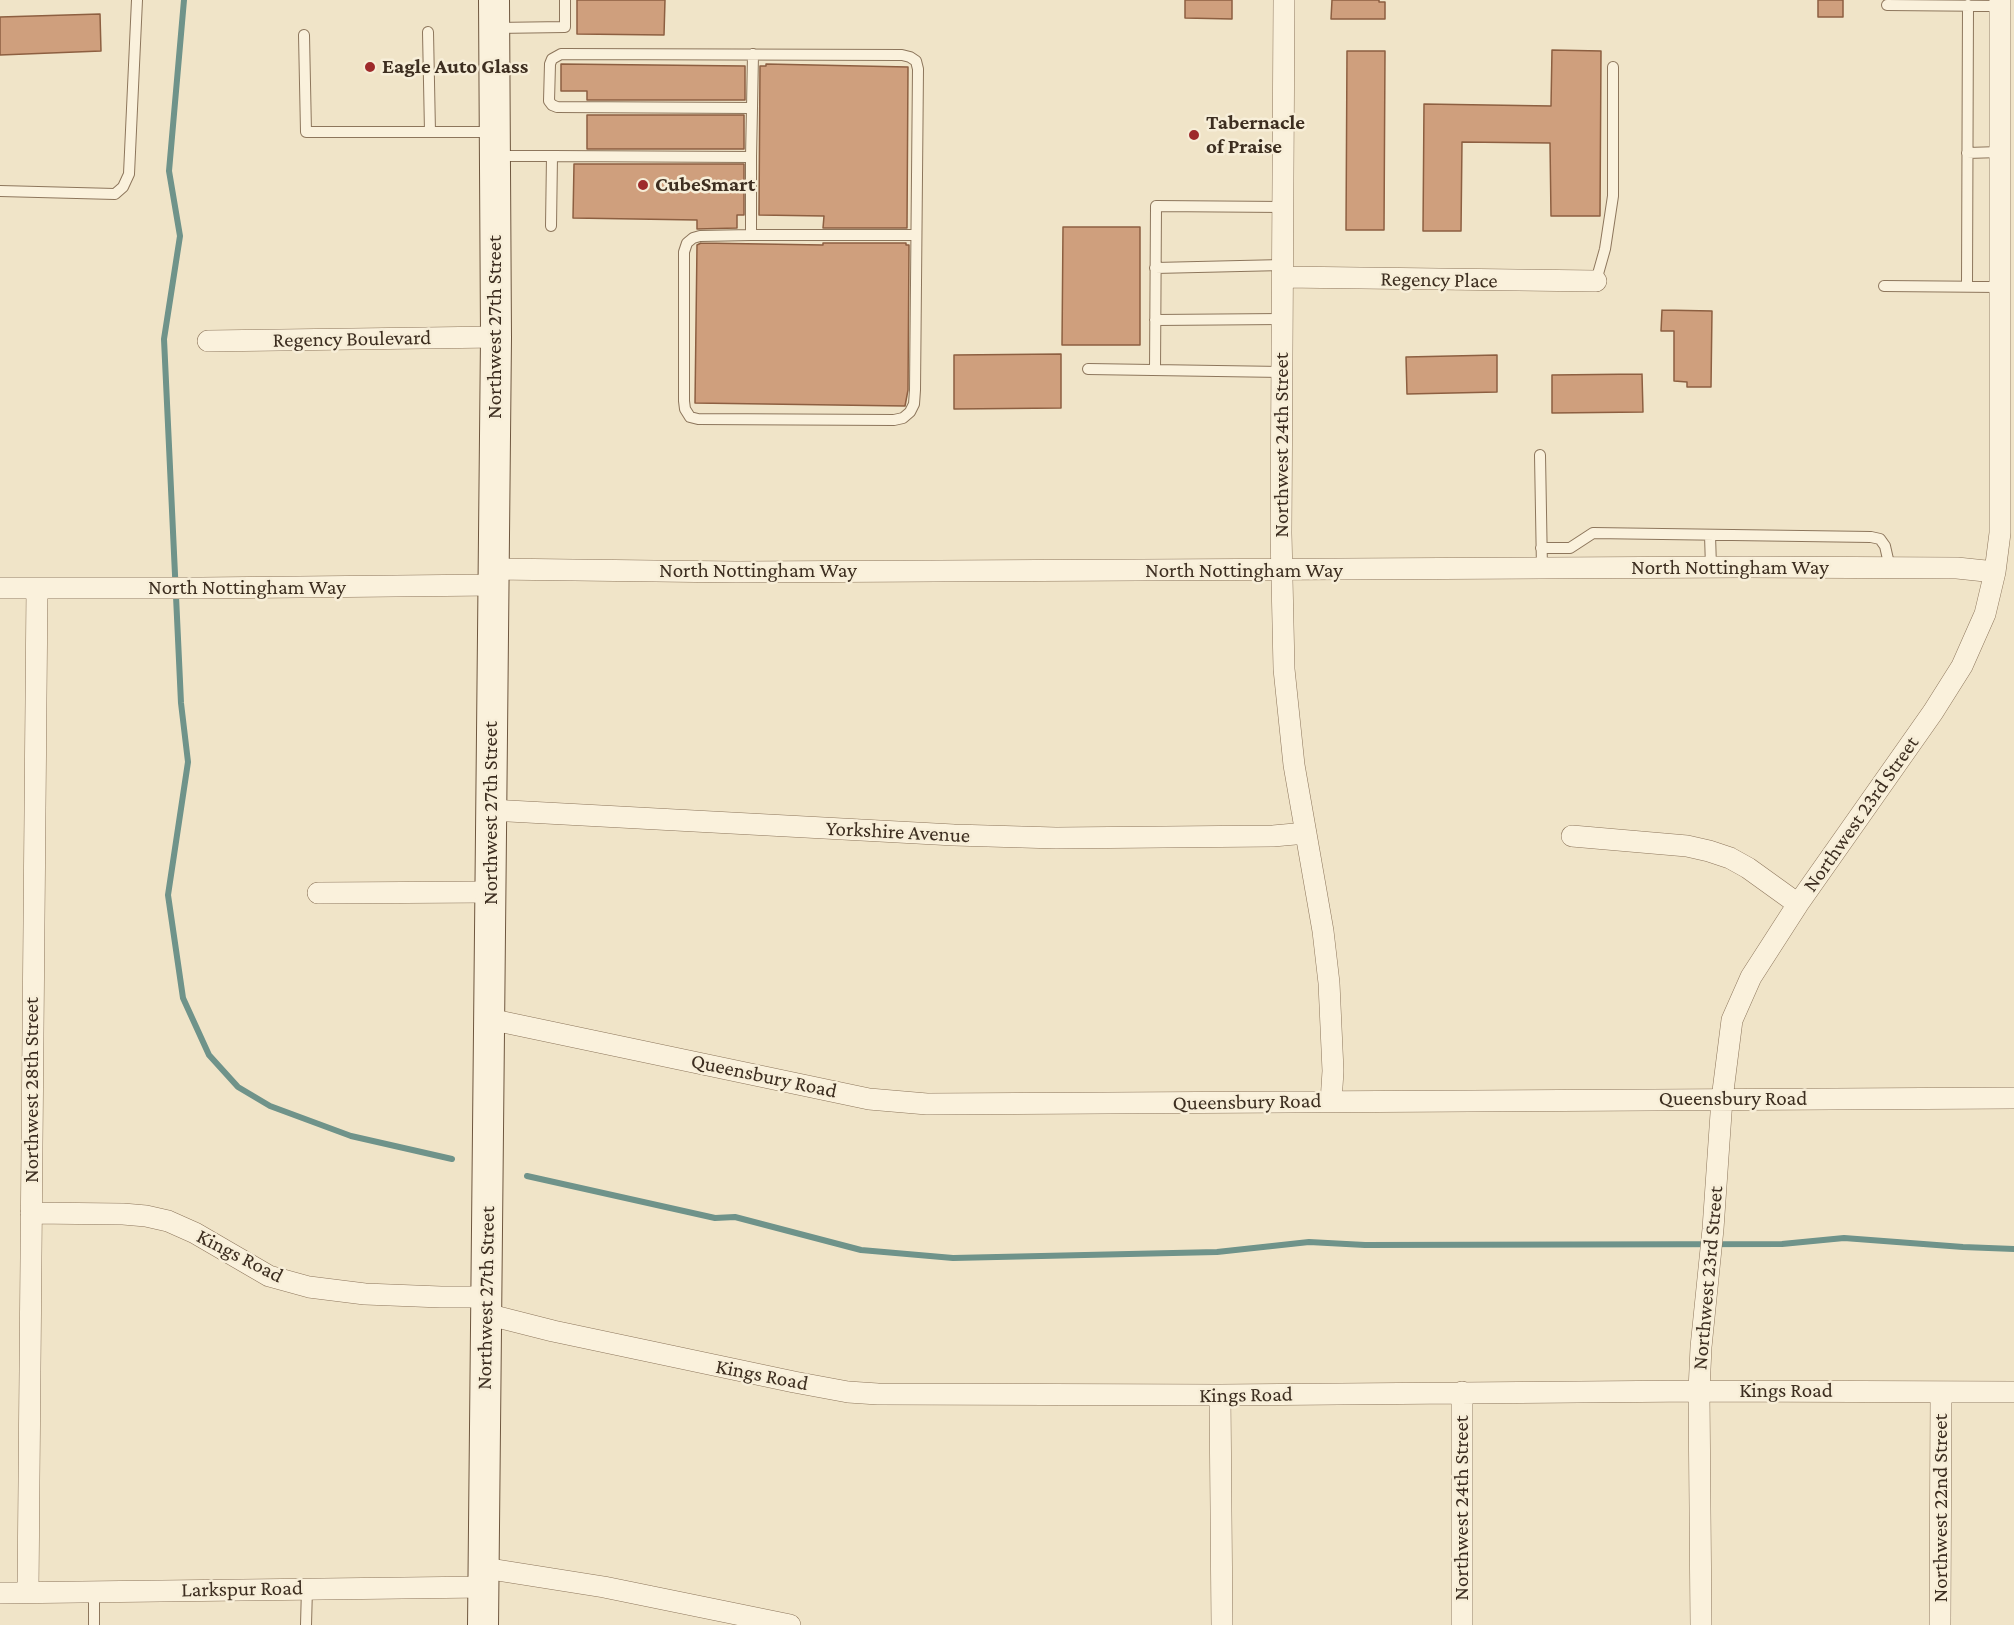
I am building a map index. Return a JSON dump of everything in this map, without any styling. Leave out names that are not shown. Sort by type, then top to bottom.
[{"type":"main road","name":"Northwest 27th Street","points":[[483,1625],[496,337],[494,14]]},
{"type":"street","name":"Northwest 24th Street","points":[[1284,0],[1282,570],[1287,711],[1323,931],[1329,983],[1333,1071],[1331,1102]]},
{"type":"street","name":"Northwest 23rd Street","points":[[1701,1625],[1699,1391],[1722,1099],[1729,1038],[1740,999],[1750,977],[1798,904],[1933,712],[1962,666],[1985,614],[1995,572],[2000,533],[2000,3]]},
{"type":"street","name":"Regency Place","points":[[1283,271],[1596,281]]},
{"type":"street","name":"Regency Boulevard","points":[[208,341],[496,337]]},
{"type":"street","name":"North Nottingham Way","points":[[0,588],[201,588],[493,577],[736,572],[1282,570],[1541,558],[1711,567],[1957,568],[1995,572]]},
{"type":"street","name":"Northwest 28th Street","points":[[28,1592],[37,588]]},
{"type":"street","name":"Yorkshire Avenue","points":[[490,810],[954,835],[1056,838],[1273,836],[1306,833]]},
{"type":"street","points":[[1572,836],[1687,846],[1709,851],[1730,858],[1748,868],[1798,904]]},
{"type":"street","points":[[318,893],[490,892]]},
{"type":"street","name":"Queensbury Road","points":[[489,1019],[869,1099],[902,1103],[957,1105],[2014,1098]]},
{"type":"street","name":"Kings Road","points":[[31,1213],[146,1216],[168,1221],[195,1233],[269,1276],[309,1287],[365,1294],[441,1298],[486,1306],[598,1341],[848,1392],[918,1395],[1699,1391],[2014,1392]]},
{"type":"street","name":"Northwest 24th Street","points":[[1462,1392],[1462,1625]]},
{"type":"street","name":"Northwest 22nd Street","points":[[1941,1392],[1941,1625]]},
{"type":"street","points":[[1220,1395],[1222,1625]]},
{"type":"street","name":"Larkspur Road","points":[[0,1593],[307,1588],[484,1577],[604,1587],[743,1620],[790,1625]]},
{"type":"lane","points":[[0,191],[115,194],[123,187],[129,174],[137,0]]},
{"type":"lane","points":[[494,14],[565,27],[565,0]]},
{"type":"lane","points":[[1887,5],[2000,3]]},
{"type":"lane","points":[[1967,286],[1968,5]]},
{"type":"lane","points":[[428,32],[430,132]]},
{"type":"lane","points":[[304,34],[306,132],[430,132],[552,156],[751,157]]},
{"type":"lane","points":[[752,108],[557,107],[549,101],[550,64],[552,59],[561,54],[902,55],[916,62],[918,69],[914,404],[903,418],[894,420],[698,419],[690,417],[685,409],[684,401],[684,252],[687,243],[693,238],[751,235],[916,235]]},
{"type":"lane","points":[[751,235],[753,54]]},
{"type":"lane","points":[[1596,281],[1605,249],[1613,196],[1613,67]]},
{"type":"lane","points":[[1967,153],[2000,152]]},
{"type":"lane","points":[[551,225],[552,156]]},
{"type":"lane","points":[[1155,370],[1156,206],[1283,207]]},
{"type":"lane","points":[[1155,268],[1283,271]]},
{"type":"lane","points":[[1884,286],[2000,287]]},
{"type":"lane","points":[[1155,320],[1282,319]]},
{"type":"lane","points":[[1088,369],[1282,372]]},
{"type":"lane","points":[[1540,455],[1541,558],[1570,548],[1593,533],[1871,537],[1880,539],[1885,546],[1890,568]]},
{"type":"lane","points":[[1710,535],[1711,567]]},
{"type":"lane","points":[[306,1625],[307,1588]]},
{"type":"lane","points":[[94,1591],[94,1625]]},
{"type":"building","points":[[577,0],[665,0],[664,35],[577,34]]},
{"type":"building","points":[[1185,0],[1232,0],[1232,19],[1185,18]]},
{"type":"building","points":[[1332,0],[1385,2],[1385,19],[1331,19]]},
{"type":"building","points":[[1818,0],[1843,0],[1843,17],[1818,17]]},
{"type":"building","points":[[100,14],[101,51],[0,55],[0,17]]},
{"type":"building","points":[[1552,50],[1601,51],[1600,216],[1551,216],[1550,143],[1462,142],[1461,231],[1423,231],[1424,104],[1551,106]]},
{"type":"building","points":[[1347,51],[1385,51],[1384,230],[1346,230]]},
{"type":"building","points":[[561,64],[745,66],[745,100],[587,100],[587,91],[561,91]]},
{"type":"building","points":[[766,64],[908,67],[907,228],[823,228],[824,216],[759,215],[760,66],[766,66]]},
{"type":"building","points":[[587,115],[744,115],[744,149],[587,149]]},
{"type":"building","points":[[574,164],[744,164],[744,215],[737,215],[737,228],[697,229],[697,220],[573,218]]},
{"type":"building","points":[[1063,227],[1140,227],[1140,345],[1062,345]]},
{"type":"building","points":[[701,243],[823,245],[823,243],[906,243],[909,245],[908,390],[905,406],[695,403],[697,245]]},
{"type":"building","points":[[1662,310],[1712,311],[1711,387],[1687,387],[1687,382],[1674,381],[1674,331],[1661,331]]},
{"type":"building","points":[[1061,354],[1061,408],[954,409],[954,355]]},
{"type":"building","points":[[1497,355],[1497,392],[1407,394],[1406,357]]},
{"type":"building","points":[[1642,374],[1643,412],[1552,413],[1552,375]]},
{"type":"waterway","points":[[184,0],[169,171],[180,236],[164,339],[181,703],[188,762],[168,895],[183,998],[209,1055],[238,1087],[270,1106],[351,1136],[452,1159]]},
{"type":"waterway","points":[[527,1176],[715,1218],[735,1217],[861,1250],[953,1258],[1217,1252],[1309,1242],[1365,1245],[1782,1244],[1844,1238],[2014,1249]]},
{"type":"place","name":"Eagle Auto Glass","points":[[370,67]]},
{"type":"place","name":"Tabernacle of Praise","points":[[1194,135]]},
{"type":"place","name":"CubeSmart","points":[[643,185]]}]
